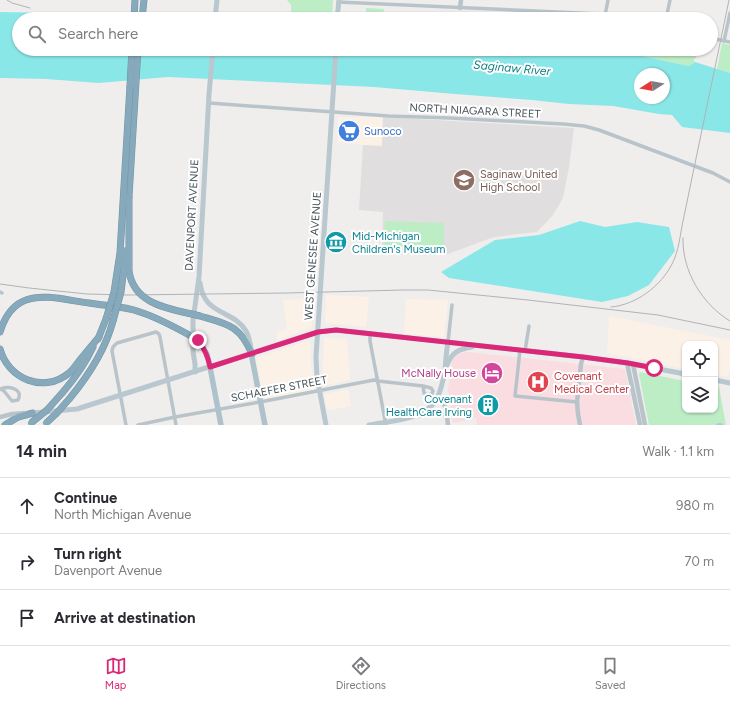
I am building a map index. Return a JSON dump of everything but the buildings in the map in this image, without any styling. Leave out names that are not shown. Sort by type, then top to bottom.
[{"type":"highway","points":[[134,12],[135,0]]},
{"type":"highway","points":[[141,12],[142,0]]},
{"type":"highway","points":[[29,424],[47,410],[75,378],[86,361],[99,337],[114,292],[120,253],[132,56]]},
{"type":"highway","points":[[44,424],[56,414],[70,398],[84,381],[96,362],[107,340],[121,292],[126,253],[138,56]]},
{"type":"highway","points":[[129,196],[129,270],[130,278],[136,288],[153,304],[232,326],[244,338],[252,354]]},
{"type":"highway","points":[[0,332],[6,316],[13,308],[24,300],[49,298],[138,311],[154,317],[193,337]]},
{"type":"highway","points":[[0,349],[5,362],[20,377],[35,382],[45,382],[60,379],[70,372],[99,337]]},
{"type":"highway","points":[[5,425],[18,417],[33,412]]},
{"type":"main road","points":[[216,0],[216,12]]},
{"type":"main road","points":[[338,12],[339,1]]},
{"type":"main road","name":"DAVENPORT AVENUE","points":[[194,372],[195,368],[192,352],[193,320],[199,277],[212,56]]},
{"type":"main road","name":"WEST GENESEE AVENUE","points":[[326,425],[316,367],[336,56]]},
{"type":"main road","points":[[199,277],[200,288],[206,301],[211,306],[241,325],[246,331],[249,338],[265,425]]},
{"type":"main road","points":[[33,412],[77,409],[318,332],[336,330],[583,357],[628,363],[682,373]]},
{"type":"main road","points":[[193,337],[198,340],[207,354],[220,425]]},
{"type":"main road","points":[[445,370],[446,349],[448,342]]},
{"type":"main road","points":[[369,425],[386,423],[415,416],[429,408],[438,398],[448,361],[453,354],[462,349],[478,346]]},
{"type":"main road","points":[[718,381],[730,383]]},
{"type":"street","points":[[400,0],[400,5]]},
{"type":"street","points":[[460,8],[461,0]]},
{"type":"street","points":[[606,12],[608,0]]},
{"type":"street","points":[[667,12],[670,0]]},
{"type":"street","points":[[339,1],[543,12]]},
{"type":"street","points":[[724,41],[730,13]]},
{"type":"street","points":[[718,40],[730,42]]},
{"type":"street","name":"NORTH NIAGARA STREET","points":[[209,103],[389,116],[584,126],[599,130],[695,166],[730,182]]},
{"type":"street","points":[[448,342],[452,305]]},
{"type":"street","points":[[529,326],[515,396],[577,402]]},
{"type":"street","points":[[126,425],[112,351],[113,347],[117,343],[154,332],[157,332],[160,337],[176,425]]},
{"type":"street","points":[[370,334],[370,341],[386,423]]},
{"type":"street","points":[[580,425],[577,402],[583,357]]},
{"type":"street","points":[[628,363],[640,425]]},
{"type":"street","points":[[633,364],[645,425]]},
{"type":"street","name":"SCHAEFER STREET","points":[[138,425],[374,380],[423,386]]},
{"type":"street","points":[[0,389],[16,389],[20,394],[18,400],[12,401],[4,391],[0,389]]},
{"type":"street","points":[[438,398],[446,406],[448,425]]},
{"type":"street","points":[[0,417],[33,412]]},
{"type":"street","points":[[415,416],[440,412],[447,418]]},
{"type":"shaded area","points":[[338,117],[383,117],[382,146],[338,142]]},
{"type":"shaded area","name":"Saginaw United High School","points":[[383,117],[574,128],[563,198],[553,215],[537,232],[494,237],[445,255],[382,254],[383,212],[359,210],[363,145],[382,146]]},
{"type":"shaded area","points":[[326,295],[369,297],[366,327],[325,323]]},
{"type":"shaded area","points":[[313,299],[312,327],[277,341],[277,332],[287,329],[283,300]]},
{"type":"shaded area","points":[[406,299],[448,300],[444,337],[404,334]]},
{"type":"shaded area","points":[[609,316],[730,340],[730,368],[728,377],[718,375],[718,341],[682,341],[682,368],[607,353]]},
{"type":"shaded area","points":[[324,338],[347,339],[350,380],[322,386]]},
{"type":"shaded area","points":[[310,340],[311,365],[316,390],[264,399],[256,358]]},
{"type":"shaded area","name":"Covenant Medical Center","points":[[469,352],[625,369],[636,425],[477,425],[476,418],[453,423],[448,390],[452,362],[458,354]]},
{"type":"shaded area","points":[[348,389],[351,406],[327,410],[324,394]]},
{"type":"green space","points":[[287,0],[333,0],[332,12],[291,12],[291,5]]},
{"type":"green space","points":[[366,8],[384,9],[384,12],[366,12]]},
{"type":"green space","points":[[722,43],[730,45],[730,73],[717,69]]},
{"type":"green space","points":[[642,56],[696,56],[694,59],[695,62],[689,66]]},
{"type":"green space","points":[[385,221],[444,223],[444,250],[384,248]]},
{"type":"green space","points":[[640,372],[682,380],[682,413],[718,413],[719,387],[726,425],[649,425],[639,374]]},
{"type":"water","name":"Saginaw River","points":[[0,12],[12,12],[12,56],[642,56],[689,66],[695,62],[730,73],[730,133],[682,127],[672,115],[613,106],[569,104],[374,87],[168,77],[99,83],[46,79],[0,78]]},
{"type":"water","points":[[580,221],[605,227],[637,222],[669,227],[675,251],[649,285],[628,296],[602,302],[449,278],[441,272],[495,240],[539,235]]},
{"type":"railway","points":[[7,0],[30,8]]},
{"type":"railway","points":[[718,53],[729,0]]},
{"type":"railway","points":[[611,307],[630,303],[647,293],[661,280],[672,264],[679,243],[717,56]]},
{"type":"railway","points":[[683,238],[686,262],[696,286],[711,306],[730,321]]},
{"type":"railway","points":[[0,284],[87,294],[128,295],[428,290],[658,315],[730,330]]},
{"type":"place","name":"Sunoco","points":[[349,131]]},
{"type":"place","name":"Saginaw United High School","points":[[464,180]]},
{"type":"place","name":"Mid-Michigan Children's Museum","points":[[336,242]]},
{"type":"place","name":"McNally House","points":[[492,373]]},
{"type":"place","name":"Covenant Medical Center","points":[[538,382]]},
{"type":"place","name":"Covenant HealthCare Irving","points":[[488,405]]},
{"type":"route","points":[[198,340],[207,354],[210,367],[318,332],[336,330],[583,357],[654,368]]}]
